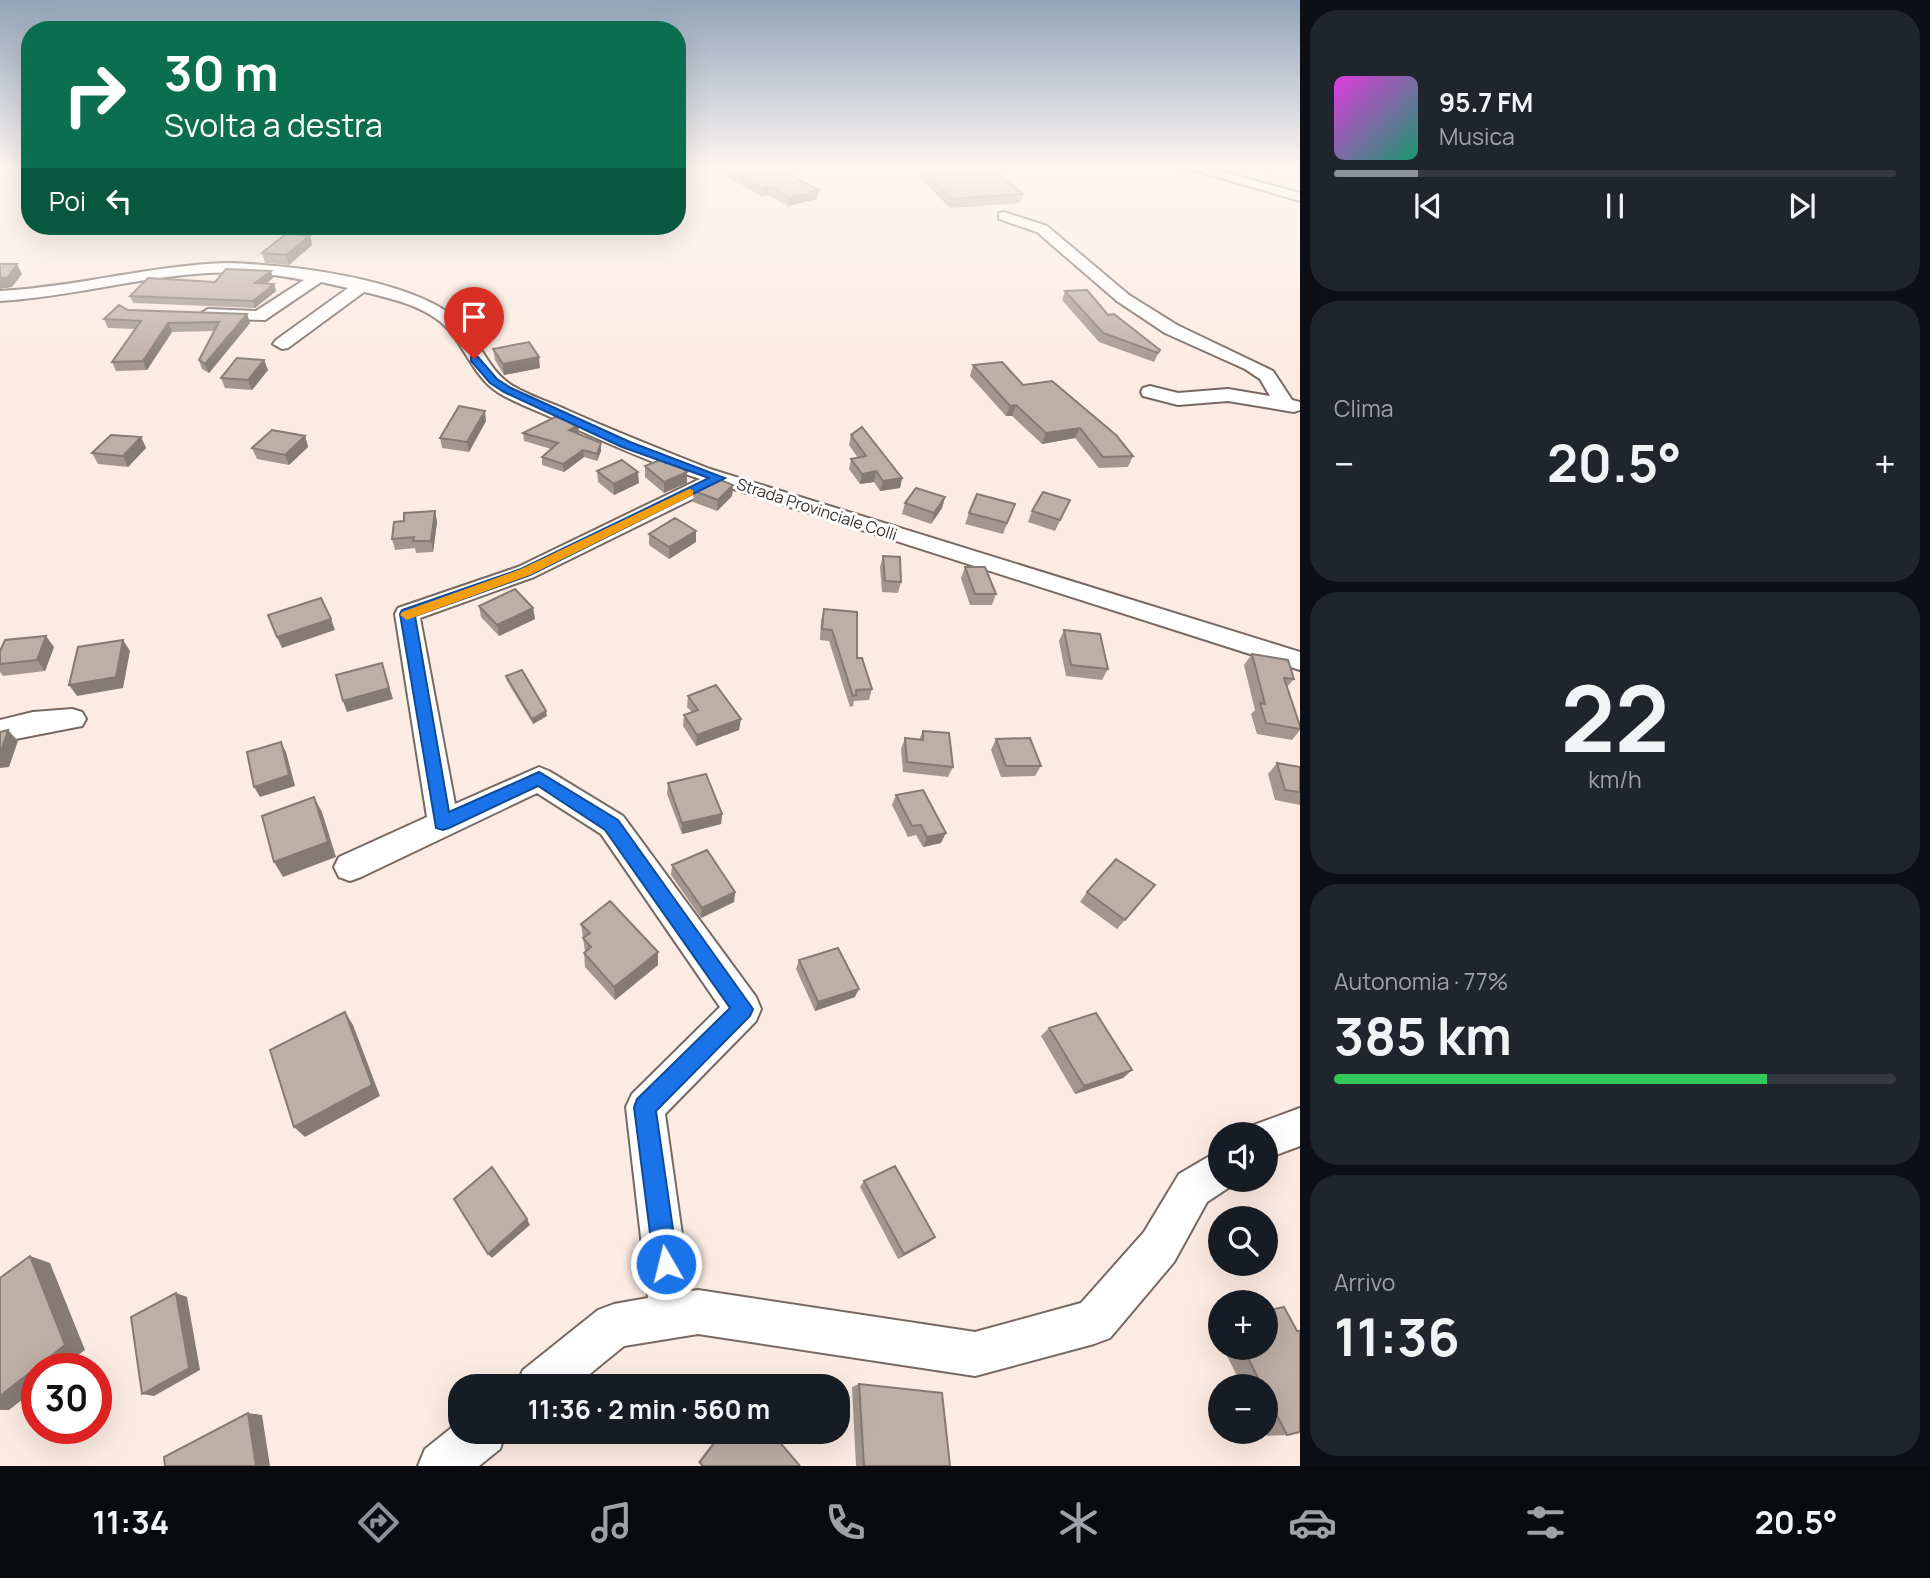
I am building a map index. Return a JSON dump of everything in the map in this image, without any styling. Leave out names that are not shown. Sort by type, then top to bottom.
[{"type":"street","points":[[1050,235],[1124,298],[1171,329],[1251,365],[1267,375],[1292,405]]},
{"type":"street","points":[[185,287],[228,268]]},
{"type":"street","name":"Strada Provinciale Colli","points":[[0,296],[128,282],[190,270],[228,268],[319,277],[361,286],[426,307],[456,328],[474,359],[493,381],[507,390],[626,444],[719,478],[1300,661]]},
{"type":"street","points":[[230,295],[203,314],[259,316],[319,277]]},
{"type":"street","points":[[282,344],[361,286]]},
{"type":"street","points":[[1150,392],[1178,399],[1228,396],[1292,405]]},
{"type":"street","points":[[443,823],[407,614],[526,572],[719,478]]},
{"type":"street","points":[[0,731],[33,723],[72,719]]},
{"type":"street","points":[[350,867],[539,779],[612,825],[743,1009],[645,1107],[672,1316]]},
{"type":"street","points":[[1278,1135],[1300,1127]]},
{"type":"street","points":[[554,1374],[614,1326],[698,1312],[975,1354],[1094,1322],[1159,1247],[1193,1188],[1208,1178]]},
{"type":"street","points":[[442,1466],[469,1444]]},
{"type":"building","points":[[284,235],[310,236],[286,255],[262,253]]},
{"type":"building","points":[[0,264],[17,264],[7,278],[0,278]]},
{"type":"building","points":[[226,269],[271,271],[255,283],[274,284],[253,301],[130,296],[148,278],[215,282]]},
{"type":"building","points":[[1087,290],[1108,315],[1114,314],[1160,350],[1158,353],[1103,333],[1065,291]]},
{"type":"building","points":[[119,305],[128,310],[247,314],[205,364],[199,360],[219,322],[168,323],[143,361],[112,362],[141,321],[104,319]]},
{"type":"building","points":[[529,342],[539,357],[503,364],[493,349]]},
{"type":"building","points":[[237,358],[264,360],[248,380],[221,378]]},
{"type":"building","points":[[1002,362],[1023,385],[1052,381],[1116,435],[1133,456],[1103,457],[1080,428],[1046,433],[1016,405],[1010,406],[973,365]]},
{"type":"building","points":[[459,406],[485,411],[467,442],[440,438]]},
{"type":"building","points":[[557,416],[578,425],[569,430],[601,443],[597,454],[583,450],[563,464],[542,457],[558,443],[523,433]]},
{"type":"building","points":[[862,427],[902,478],[883,481],[876,471],[862,474],[851,459],[866,456],[851,435]]},
{"type":"building","points":[[272,430],[305,436],[285,455],[252,448]]},
{"type":"building","points":[[111,435],[141,437],[123,456],[92,453]]},
{"type":"building","points":[[665,458],[676,462],[687,472],[664,482],[645,466]]},
{"type":"building","points":[[622,460],[638,472],[614,484],[597,471]]},
{"type":"building","points":[[718,479],[733,485],[718,500],[694,491]]},
{"type":"building","points":[[916,488],[945,497],[934,513],[905,503]]},
{"type":"building","points":[[1043,492],[1070,500],[1060,520],[1032,511]]},
{"type":"building","points":[[977,494],[1015,504],[1007,523],[969,513]]},
{"type":"building","points":[[435,511],[431,541],[413,541],[414,537],[392,539],[394,522],[404,521],[404,513]]},
{"type":"building","points":[[675,518],[696,531],[669,547],[649,534]]},
{"type":"building","points":[[883,556],[900,557],[901,582],[885,581]]},
{"type":"building","points":[[965,567],[985,567],[996,594],[975,594]]},
{"type":"building","points":[[515,589],[533,608],[497,625],[479,606]]},
{"type":"building","points":[[321,598],[331,619],[277,637],[268,615]]},
{"type":"building","points":[[824,609],[857,612],[857,658],[862,658],[872,689],[856,690],[856,695],[853,696],[832,630],[822,629]]},
{"type":"building","points":[[1064,630],[1100,634],[1108,669],[1071,665]]},
{"type":"building","points":[[46,636],[37,660],[0,664],[0,651],[5,640]]},
{"type":"building","points":[[123,640],[116,677],[69,685],[78,647]]},
{"type":"building","points":[[1252,654],[1288,660],[1294,679],[1284,678],[1300,729],[1266,723],[1260,703],[1265,704]]},
{"type":"building","points":[[382,663],[389,688],[343,701],[336,675]]},
{"type":"building","points":[[522,670],[546,711],[532,719],[506,676]]},
{"type":"building","points":[[716,685],[741,719],[697,735],[684,715],[698,710],[688,696]]},
{"type":"building","points":[[8,730],[0,754],[0,732]]},
{"type":"building","points":[[923,731],[949,733],[953,767],[907,762],[905,738],[923,740]]},
{"type":"building","points":[[1030,738],[1041,766],[1006,766],[996,739]]},
{"type":"building","points":[[281,742],[289,775],[254,787],[247,752]]},
{"type":"building","points":[[1277,763],[1300,767],[1300,792],[1285,790]]},
{"type":"building","points":[[706,774],[722,814],[682,823],[668,783]]},
{"type":"building","points":[[923,790],[946,833],[927,837],[921,825],[912,826],[896,795]]},
{"type":"building","points":[[314,797],[328,842],[274,862],[262,816]]},
{"type":"building","points":[[707,850],[735,892],[702,908],[672,865]]},
{"type":"building","points":[[1116,859],[1155,885],[1125,920],[1087,892]]},
{"type":"building","points":[[610,901],[658,952],[614,987],[584,953],[591,947],[583,938],[590,933],[581,924]]},
{"type":"building","points":[[838,948],[859,989],[818,1002],[799,960]]},
{"type":"building","points":[[345,1012],[372,1085],[294,1127],[270,1050]]},
{"type":"building","points":[[1096,1013],[1132,1070],[1084,1086],[1049,1028]]},
{"type":"building","points":[[895,1166],[935,1237],[904,1254],[864,1181]]},
{"type":"building","points":[[492,1167],[527,1219],[488,1254],[454,1199]]},
{"type":"building","points":[[30,1256],[65,1345],[55,1353],[21,1353],[21,1380],[0,1396],[0,1278]]},
{"type":"building","points":[[176,1293],[189,1368],[142,1394],[131,1317]]},
{"type":"building","points":[[1284,1307],[1297,1331],[1300,1331],[1300,1432],[1287,1435],[1278,1417],[1278,1374],[1256,1374],[1249,1360],[1278,1360],[1278,1308]]},
{"type":"building","points":[[859,1384],[942,1393],[950,1466],[864,1466]]},
{"type":"building","points":[[248,1413],[256,1466],[165,1466],[164,1457]]},
{"type":"building","points":[[714,1444],[781,1444],[800,1466],[703,1466],[700,1462]]},
{"type":"slow traffic","points":[[407,615],[526,572],[689,492]]},
{"type":"route","points":[[474,359],[493,381],[507,390],[626,444],[719,478],[526,572],[407,614],[443,823],[539,779],[612,825],[743,1009],[645,1107],[666,1264]]}]
